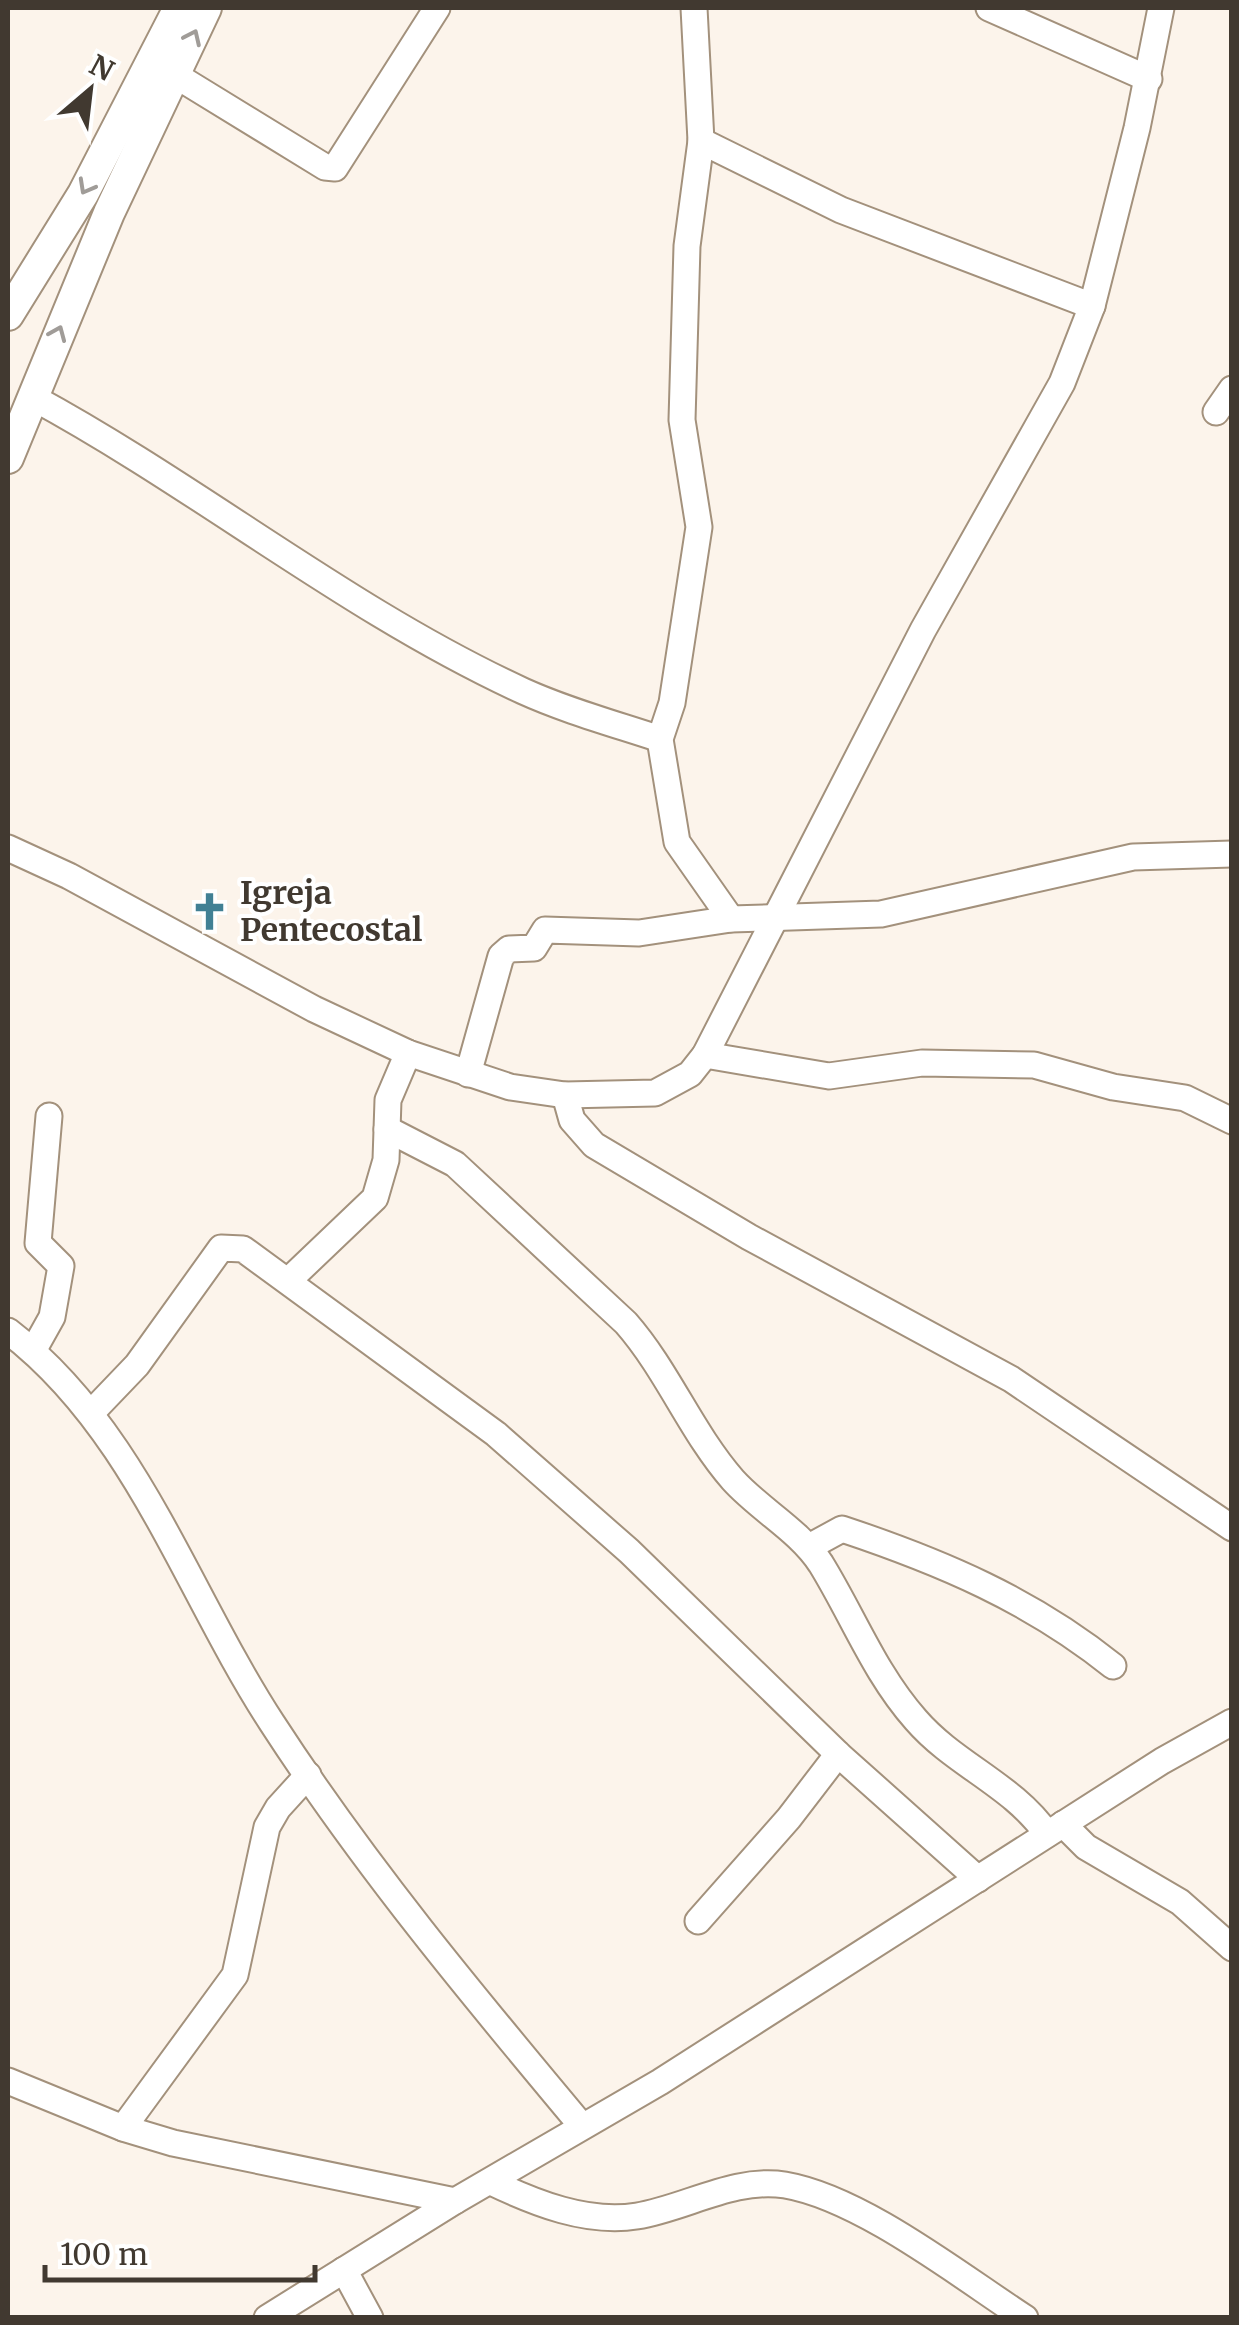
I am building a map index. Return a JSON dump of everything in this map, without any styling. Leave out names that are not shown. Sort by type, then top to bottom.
[{"type":"main road","points":[[8,316],[83,194],[179,8]]},
{"type":"main road","points":[[8,458],[20,420],[109,213],[206,8]]},
{"type":"street","points":[[175,75],[325,167],[335,168],[436,8]]},
{"type":"street","points":[[694,8],[701,141],[686,246],[682,420],[699,527],[672,704],[660,739],[678,842],[731,920]]},
{"type":"street","points":[[989,8],[1148,78]]},
{"type":"street","points":[[8,848],[69,876],[314,1009],[408,1053],[468,1074],[510,1087],[565,1094],[655,1093],[690,1074],[706,1055],[915,645],[1062,383],[1092,306],[1162,8]]},
{"type":"street","points":[[701,141],[842,210],[1092,306]]},
{"type":"street","points":[[1216,412],[1232,390]]},
{"type":"street","points":[[20,420],[151,464],[331,586],[511,686],[660,739]]},
{"type":"street","points":[[468,1074],[506,951],[534,948],[545,930],[638,933],[731,920],[881,914],[1134,858],[1232,854]]},
{"type":"street","points":[[288,1280],[375,1198],[386,1160],[388,1100],[408,1053]]},
{"type":"street","points":[[706,1055],[830,1076],[922,1063],[1034,1065],[1113,1088],[1185,1098],[1232,1121]]},
{"type":"street","points":[[565,1094],[572,1120],[594,1145],[749,1237],[1012,1379],[1232,1528]]},
{"type":"street","points":[[33,1350],[52,1317],[61,1266],[38,1243],[50,1116]]},
{"type":"street","points":[[387,1129],[455,1164],[597,1294],[648,1348],[712,1453],[736,1483],[809,1547],[892,1690],[942,1748],[1055,1829],[1180,1902],[1232,1948]]},
{"type":"street","points":[[92,1412],[136,1365],[222,1248],[243,1249],[496,1434],[628,1551],[838,1754],[978,1879]]},
{"type":"street","points":[[8,1331],[33,1350],[92,1412],[125,1462],[213,1626],[308,1775],[470,1993],[581,2125]]},
{"type":"street","points":[[809,1547],[842,1530],[931,1561],[1007,1594],[1113,1666]]},
{"type":"street","points":[[268,2318],[455,2200],[660,2082],[1055,1829],[1232,1722]]},
{"type":"street","points":[[698,1921],[790,1818],[838,1754]]},
{"type":"street","points":[[123,2128],[235,1975],[268,1827],[278,1808],[308,1775]]},
{"type":"street","points":[[8,2081],[123,2128],[190,2146],[455,2200]]},
{"type":"street","points":[[490,2182],[532,2202],[610,2217],[635,2217],[756,2183],[786,2186],[856,2212],[1024,2318]]},
{"type":"street","points":[[344,2270],[370,2318]]},
{"type":"place","name":"Igreja Pentecostal","points":[[210,911]]}]
